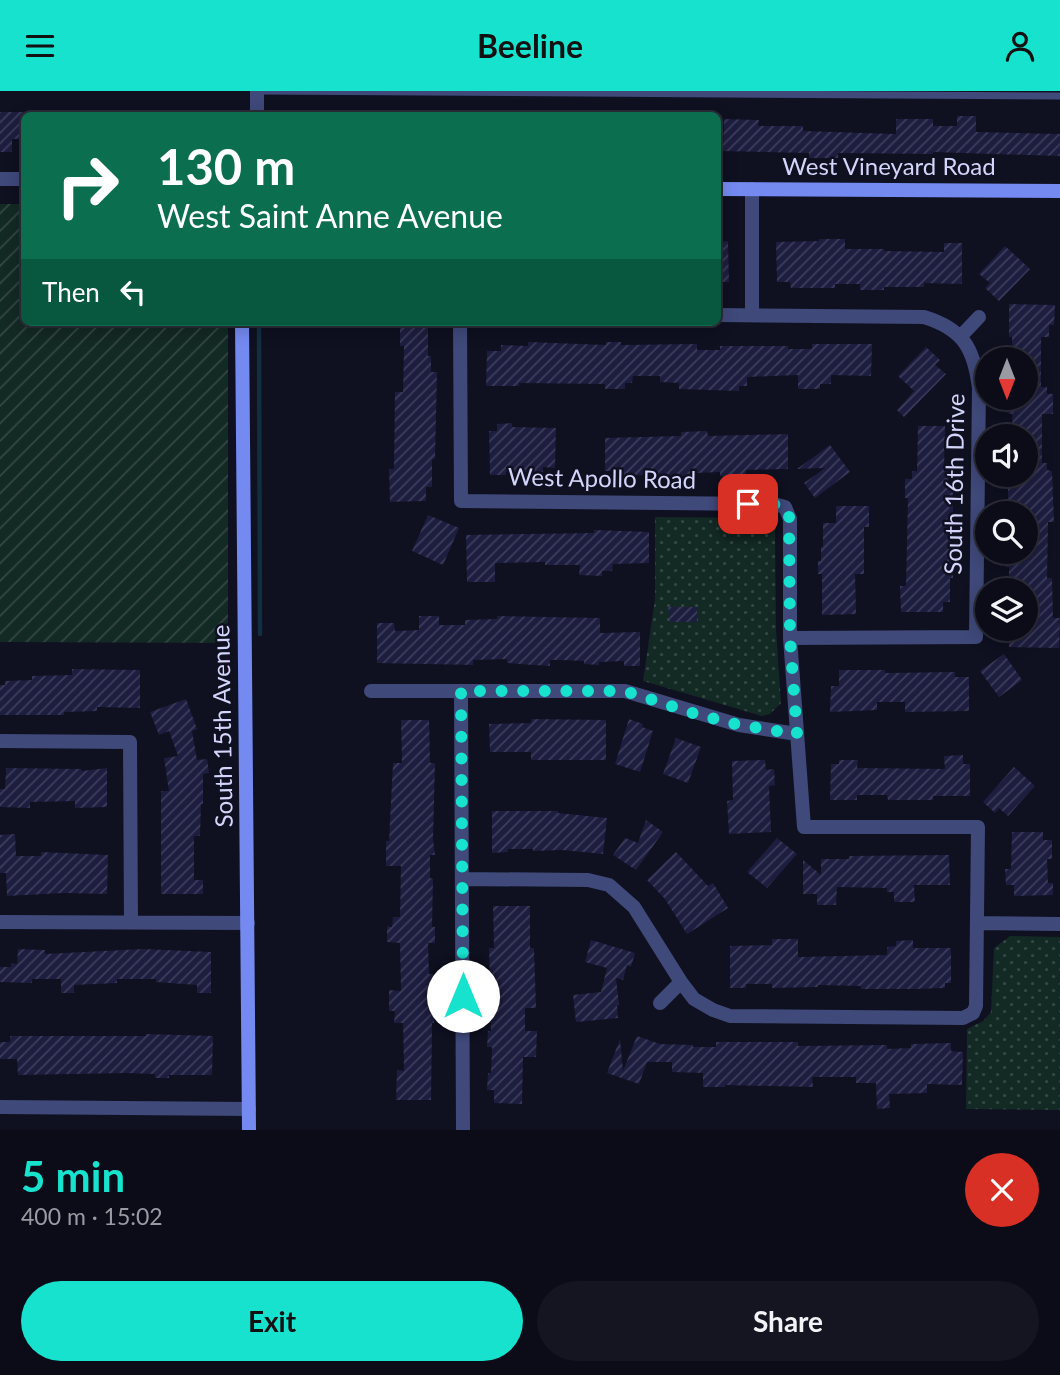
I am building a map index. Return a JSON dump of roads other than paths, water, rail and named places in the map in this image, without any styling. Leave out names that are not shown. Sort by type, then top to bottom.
[{"type":"street","points":[[257,91],[257,112]]},
{"type":"street","points":[[0,179],[21,179]]},
{"type":"street","name":"West Vineyard Road","points":[[721,189],[1060,191]]},
{"type":"street","points":[[752,189],[752,315]]},
{"type":"street","points":[[721,315],[923,317],[941,322],[961,336],[979,317]]},
{"type":"street","name":"South 15th Avenue","points":[[242,326],[250,1130]]},
{"type":"street","name":"West Apollo Road","points":[[460,326],[461,501],[774,504],[785,507],[790,519],[790,638]]},
{"type":"street","name":"South 16th Drive","points":[[790,638],[975,637],[979,388],[972,353],[961,336]]},
{"type":"street","points":[[462,879],[588,880],[609,885],[634,907],[694,999],[730,1016],[963,1018],[973,1013],[976,1000],[978,827],[804,827],[790,638]]},
{"type":"street","points":[[371,691],[625,691],[739,725],[797,734]]},
{"type":"street","points":[[461,691],[463,1130]]},
{"type":"street","points":[[0,741],[130,742],[131,922]]},
{"type":"street","points":[[0,922],[248,923]]},
{"type":"street","points":[[977,923],[1060,924]]},
{"type":"street","points":[[660,1003],[681,982]]},
{"type":"street","points":[[0,1107],[249,1109]]},
{"type":"lane","points":[[257,91],[1060,96]]},
{"type":"waterway","points":[[259,326],[260,634]]}]
